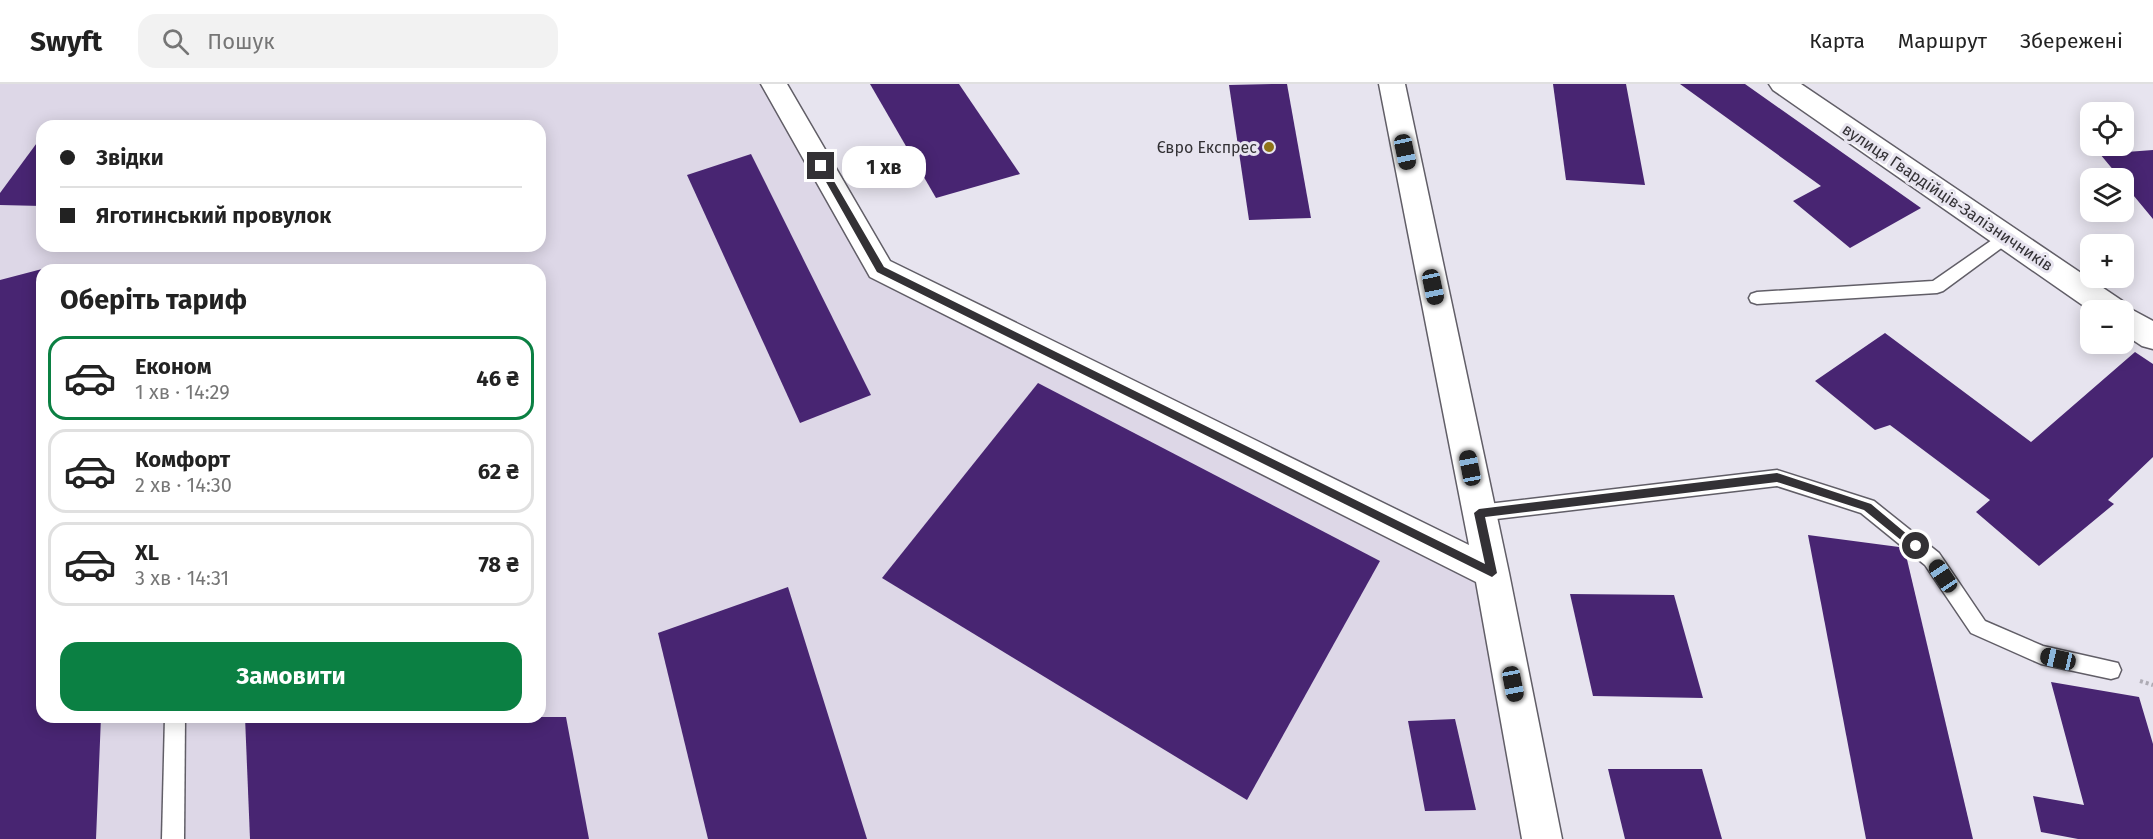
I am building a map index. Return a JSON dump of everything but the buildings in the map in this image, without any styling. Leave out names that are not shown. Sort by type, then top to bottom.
[{"type":"street","points":[[774,84],[880,269],[1492,573]]},
{"type":"street","points":[[1392,84],[1492,573],[1542,839]]},
{"type":"street","name":"вулиця Гвардійців-Залізничників","points":[[1782,84],[2098,300]]},
{"type":"street","points":[[2134,325],[2153,338]]},
{"type":"lane","points":[[1757,298],[1937,287],[2005,237]]},
{"type":"lane","points":[[1479,513],[1777,478],[1867,507],[1932,559],[1978,627],[2041,655],[2111,670]]},
{"type":"lane","points":[[173,839],[175,723]]},
{"type":"shaded area","points":[[0,84],[774,84],[881,269],[1492,573],[1544,839],[0,839]]},
{"type":"place","name":"Євро Експрес","points":[[1269,147]]},
{"type":"route","points":[[821,166],[880,269],[1492,573],[1479,513],[1777,478],[1867,507],[1916,546]]}]
